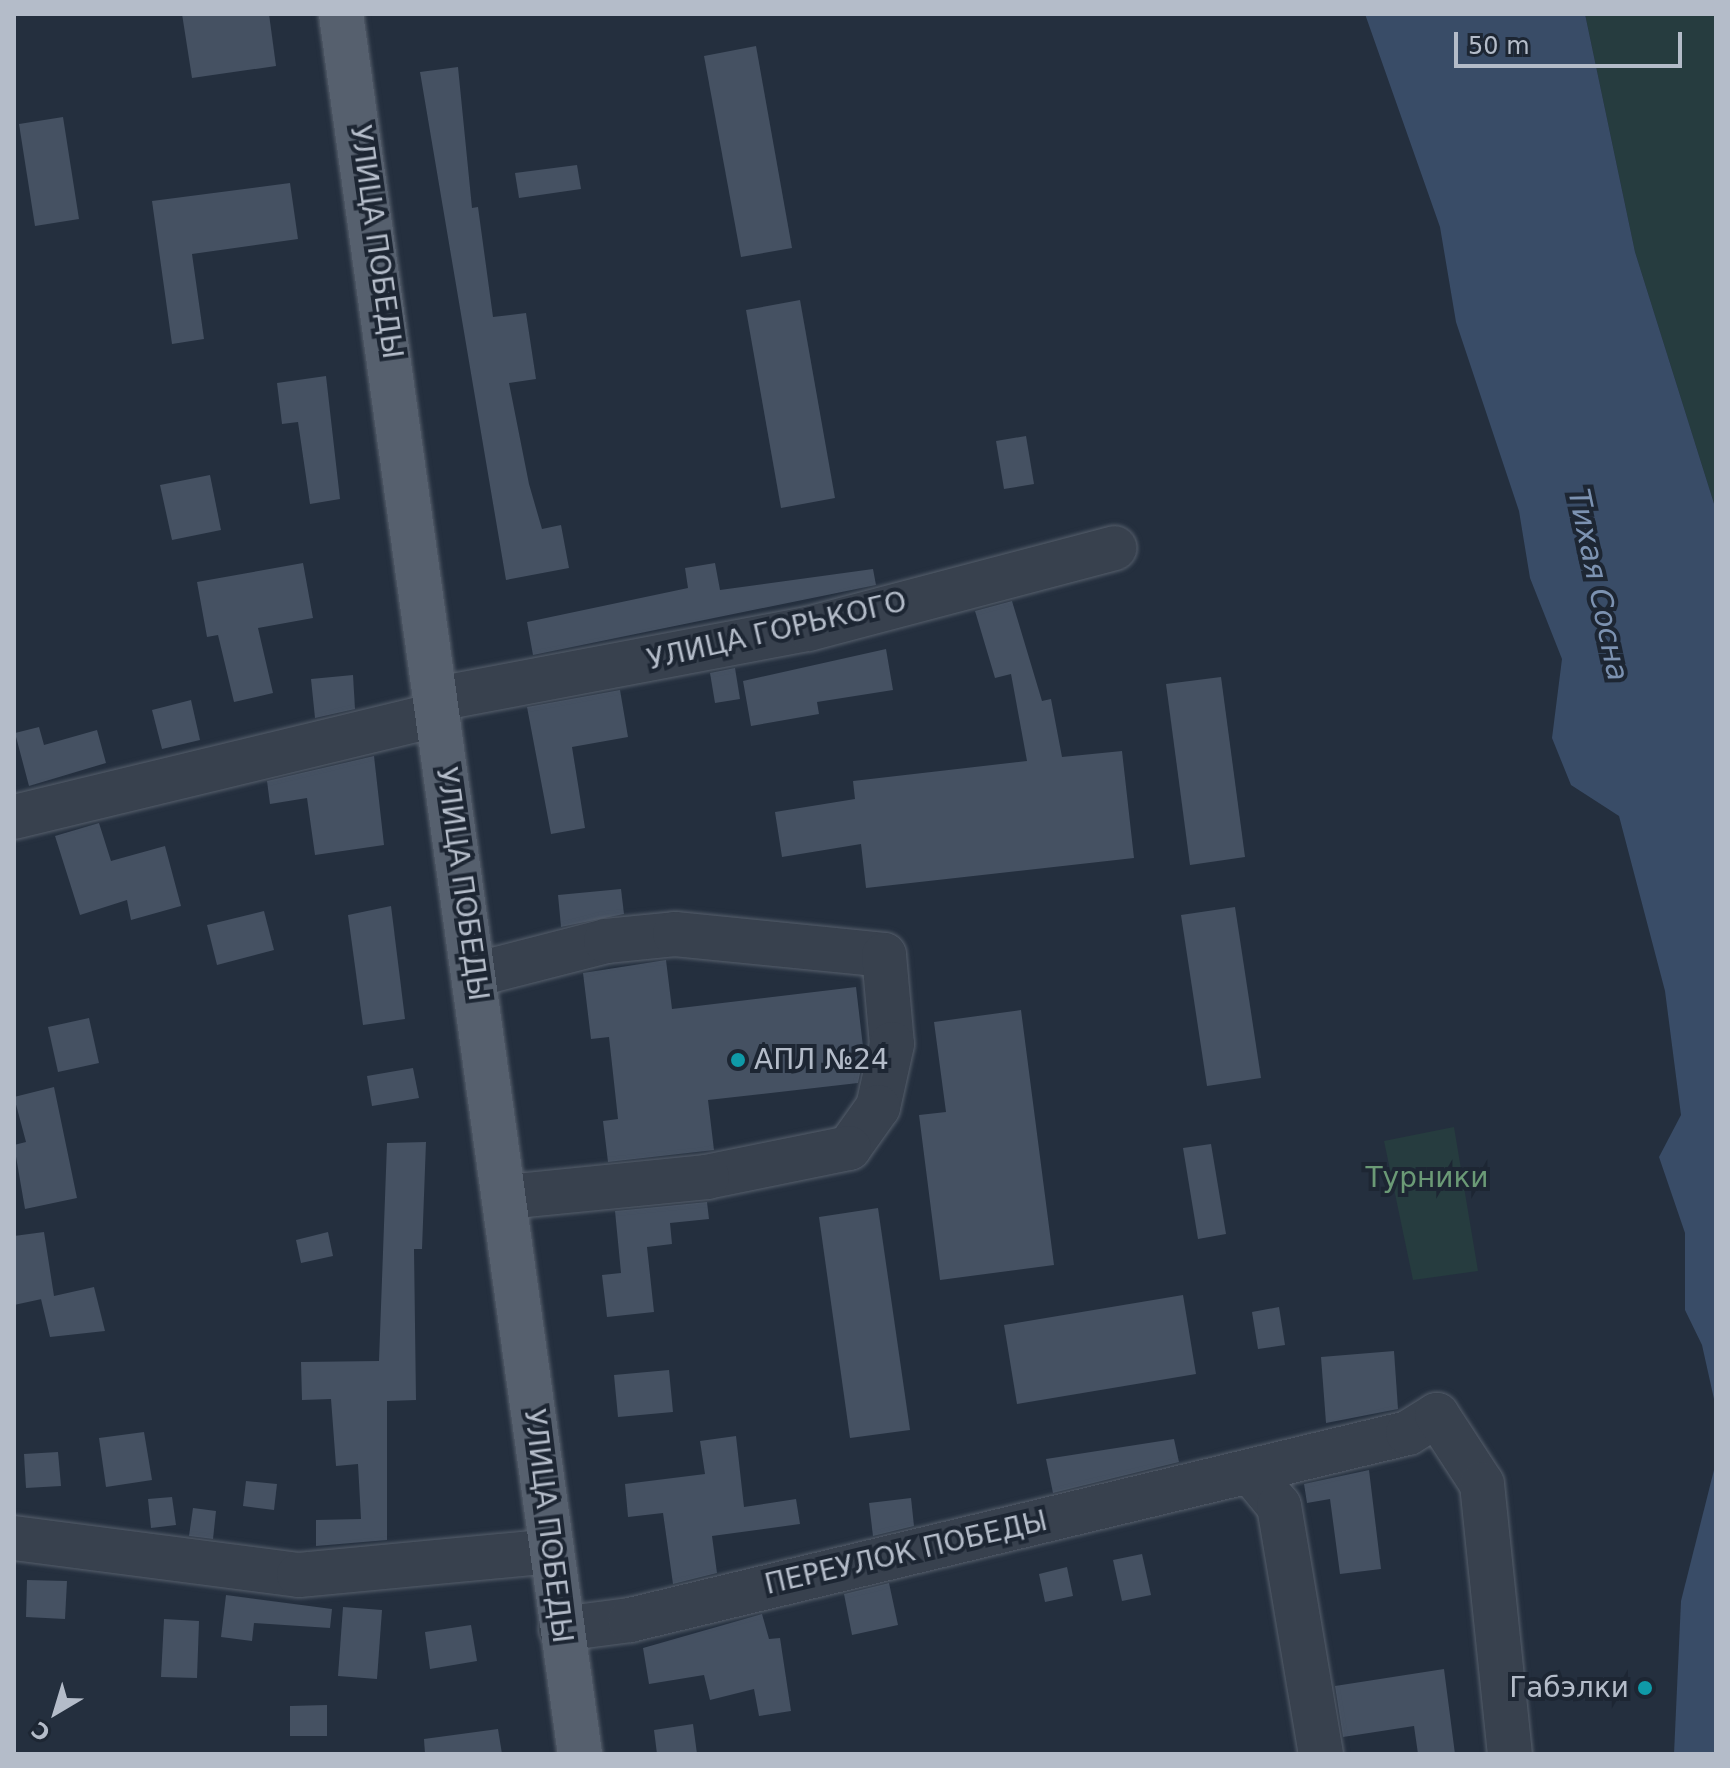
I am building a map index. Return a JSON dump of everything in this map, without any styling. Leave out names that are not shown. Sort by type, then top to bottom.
[{"type":"main road","name":"УЛИЦА ПОБЕДЫ","points":[[341,14],[580,1754]]},
{"type":"street","name":"УЛИЦА ГОРЬКОГО","points":[[14,817],[438,706],[808,629],[1114,548]]},
{"type":"street","points":[[474,975],[606,941],[675,934],[884,955],[892,1044],[878,1107],[849,1148],[707,1177],[505,1197]]},
{"type":"street","name":"ПЕРЕУЛОК ПОБЕДЫ","points":[[561,1629],[630,1620],[1408,1433],[1437,1415],[1482,1484],[1510,1754]]},
{"type":"street","points":[[1250,1471],[1279,1506],[1321,1754]]},
{"type":"street","points":[[14,1538],[299,1575],[552,1551]]},
{"type":"green space","points":[[1585,14],[1716,14],[1716,510],[1635,252]]},
{"type":"green space","name":"Турники","points":[[1454,1127],[1478,1271],[1413,1280],[1384,1141]]},
{"type":"water","name":"Тихая Сосна","points":[[1365,14],[1585,14],[1635,252],[1716,510],[1716,1408],[1702,1345],[1685,1310],[1685,1233],[1659,1157],[1681,1115],[1665,991],[1619,816],[1571,785],[1552,738],[1562,659],[1530,578],[1519,511],[1456,322],[1440,227]]},
{"type":"water","points":[[1716,1462],[1716,1754],[1674,1754],[1681,1601]]},
{"type":"building","points":[[182,14],[269,14],[276,66],[192,78]]},
{"type":"building","points":[[756,46],[792,248],[741,257],[704,56]]},
{"type":"building","points":[[458,67],[472,208],[478,207],[493,317],[526,313],[536,379],[509,383],[529,484],[542,529],[561,525],[569,568],[506,580],[420,72]]},
{"type":"building","points":[[63,117],[79,219],[35,226],[19,124]]},
{"type":"building","points":[[577,165],[581,189],[519,198],[515,173]]},
{"type":"building","points":[[290,183],[298,239],[192,254],[204,339],[172,344],[152,201]]},
{"type":"building","points":[[800,300],[835,498],[781,508],[746,310]]},
{"type":"building","points":[[326,376],[340,499],[310,504],[298,422],[282,424],[277,383]]},
{"type":"building","points":[[1026,436],[1034,484],[1004,489],[996,441]]},
{"type":"building","points":[[210,475],[221,530],[172,540],[160,485]]},
{"type":"building","points":[[303,563],[313,618],[258,628],[273,693],[234,702],[218,635],[207,637],[197,582]]},
{"type":"building","points":[[715,563],[720,590],[873,569],[876,585],[533,655],[527,622],[688,588],[685,568]]},
{"type":"building","points":[[1012,601],[1042,701],[1051,699],[1062,757],[1122,751],[1134,858],[866,888],[861,844],[782,857],[775,812],[855,799],[853,781],[1027,761],[1011,674],[995,678],[975,611]]},
{"type":"building","points":[[886,649],[893,690],[817,702],[819,714],[751,726],[743,681]]},
{"type":"building","points":[[735,668],[740,699],[715,703],[710,673]]},
{"type":"building","points":[[353,675],[355,709],[315,718],[311,679]]},
{"type":"building","points":[[1221,677],[1245,857],[1190,865],[1166,684]]},
{"type":"building","points":[[620,690],[628,737],[572,747],[585,828],[551,834],[527,707]]},
{"type":"building","points":[[191,700],[200,740],[162,749],[152,710]]},
{"type":"building","points":[[39,727],[44,745],[97,730],[106,763],[29,786],[15,733]]},
{"type":"building","points":[[374,756],[384,845],[315,855],[307,798],[270,804],[267,781]]},
{"type":"building","points":[[99,823],[111,861],[165,846],[181,906],[131,920],[127,900],[80,915],[55,836]]},
{"type":"building","points":[[621,889],[624,914],[561,927],[558,895]]},
{"type":"building","points":[[391,906],[405,1019],[363,1025],[348,915]]},
{"type":"building","points":[[1235,907],[1261,1078],[1207,1086],[1181,915]]},
{"type":"building","points":[[264,911],[274,950],[217,965],[207,925]]},
{"type":"building","name":"АПЛ №24","points":[[666,960],[672,1009],[856,987],[864,1055],[858,1083],[708,1100],[714,1150],[608,1162],[603,1121],[618,1119],[609,1037],[591,1039],[583,973]]},
{"type":"building","points":[[1021,1010],[1054,1265],[940,1280],[919,1115],[946,1112],[934,1022]]},
{"type":"building","points":[[89,1018],[99,1063],[58,1072],[48,1027]]},
{"type":"building","points":[[413,1068],[419,1098],[372,1106],[367,1076]]},
{"type":"building","points":[[54,1087],[77,1198],[25,1209],[14,1145],[26,1142],[14,1097]]},
{"type":"building","points":[[426,1142],[422,1249],[414,1249],[416,1400],[387,1401],[387,1540],[316,1546],[316,1520],[361,1519],[358,1464],[336,1466],[331,1399],[302,1400],[301,1362],[379,1361],[387,1143]]},
{"type":"building","points":[[1211,1144],[1226,1234],[1198,1239],[1183,1148]]},
{"type":"building","points":[[707,1202],[709,1219],[670,1223],[672,1244],[647,1247],[654,1312],[607,1317],[602,1275],[621,1273],[615,1211]]},
{"type":"building","points":[[878,1208],[910,1430],[850,1438],[819,1217]]},
{"type":"building","points":[[44,1232],[54,1296],[94,1287],[105,1331],[50,1337],[41,1299],[14,1305],[14,1236]]},
{"type":"building","points":[[328,1232],[333,1256],[301,1263],[296,1240]]},
{"type":"building","points":[[1183,1295],[1196,1374],[1017,1404],[1004,1325]]},
{"type":"building","points":[[1279,1307],[1285,1345],[1258,1349],[1252,1312]]},
{"type":"building","points":[[1394,1351],[1398,1409],[1326,1423],[1321,1357]]},
{"type":"building","points":[[669,1370],[673,1412],[618,1417],[614,1375]]},
{"type":"building","points":[[144,1432],[152,1480],[106,1487],[99,1438]]},
{"type":"building","points":[[736,1436],[744,1507],[796,1499],[800,1524],[712,1536],[717,1573],[673,1584],[663,1513],[628,1517],[625,1484],[705,1474],[700,1441]]},
{"type":"building","points":[[1174,1439],[1179,1462],[1053,1493],[1046,1459]]},
{"type":"building","points":[[58,1452],[61,1486],[26,1488],[24,1454]]},
{"type":"building","points":[[1369,1470],[1381,1569],[1340,1574],[1330,1499],[1307,1503],[1304,1484]]},
{"type":"building","points":[[246,1481],[277,1484],[274,1510],[243,1506]]},
{"type":"building","points":[[172,1497],[176,1525],[151,1528],[148,1499]]},
{"type":"building","points":[[911,1498],[914,1526],[873,1536],[869,1503]]},
{"type":"building","points":[[193,1508],[216,1511],[213,1539],[189,1536]]},
{"type":"building","points":[[1142,1554],[1151,1595],[1122,1601],[1113,1560]]},
{"type":"building","points":[[1067,1567],[1073,1596],[1045,1602],[1039,1574]]},
{"type":"building","points":[[27,1580],[67,1581],[65,1619],[26,1617]]},
{"type":"building","points":[[889,1583],[898,1625],[852,1635],[844,1594]]},
{"type":"building","points":[[226,1595],[332,1609],[330,1628],[254,1623],[252,1641],[221,1637]]},
{"type":"building","points":[[343,1607],[382,1610],[377,1679],[338,1676]]},
{"type":"building","points":[[762,1614],[769,1639],[780,1638],[791,1711],[759,1716],[754,1689],[710,1700],[704,1675],[649,1684],[643,1648]]},
{"type":"building","points":[[164,1619],[199,1621],[197,1678],[161,1677]]},
{"type":"building","points":[[471,1625],[477,1661],[430,1669],[425,1632]]},
{"type":"building","points":[[1444,1669],[1455,1754],[1418,1754],[1414,1726],[1343,1737],[1335,1686]]},
{"type":"building","points":[[327,1705],[327,1736],[290,1736],[290,1706]]},
{"type":"building","points":[[693,1724],[697,1754],[657,1754],[654,1730]]},
{"type":"building","points":[[498,1729],[502,1754],[425,1754],[424,1739]]},
{"type":"place","name":"АПЛ №24","points":[[738,1060]]},
{"type":"place","name":"Габэлки","points":[[1645,1688]]}]
